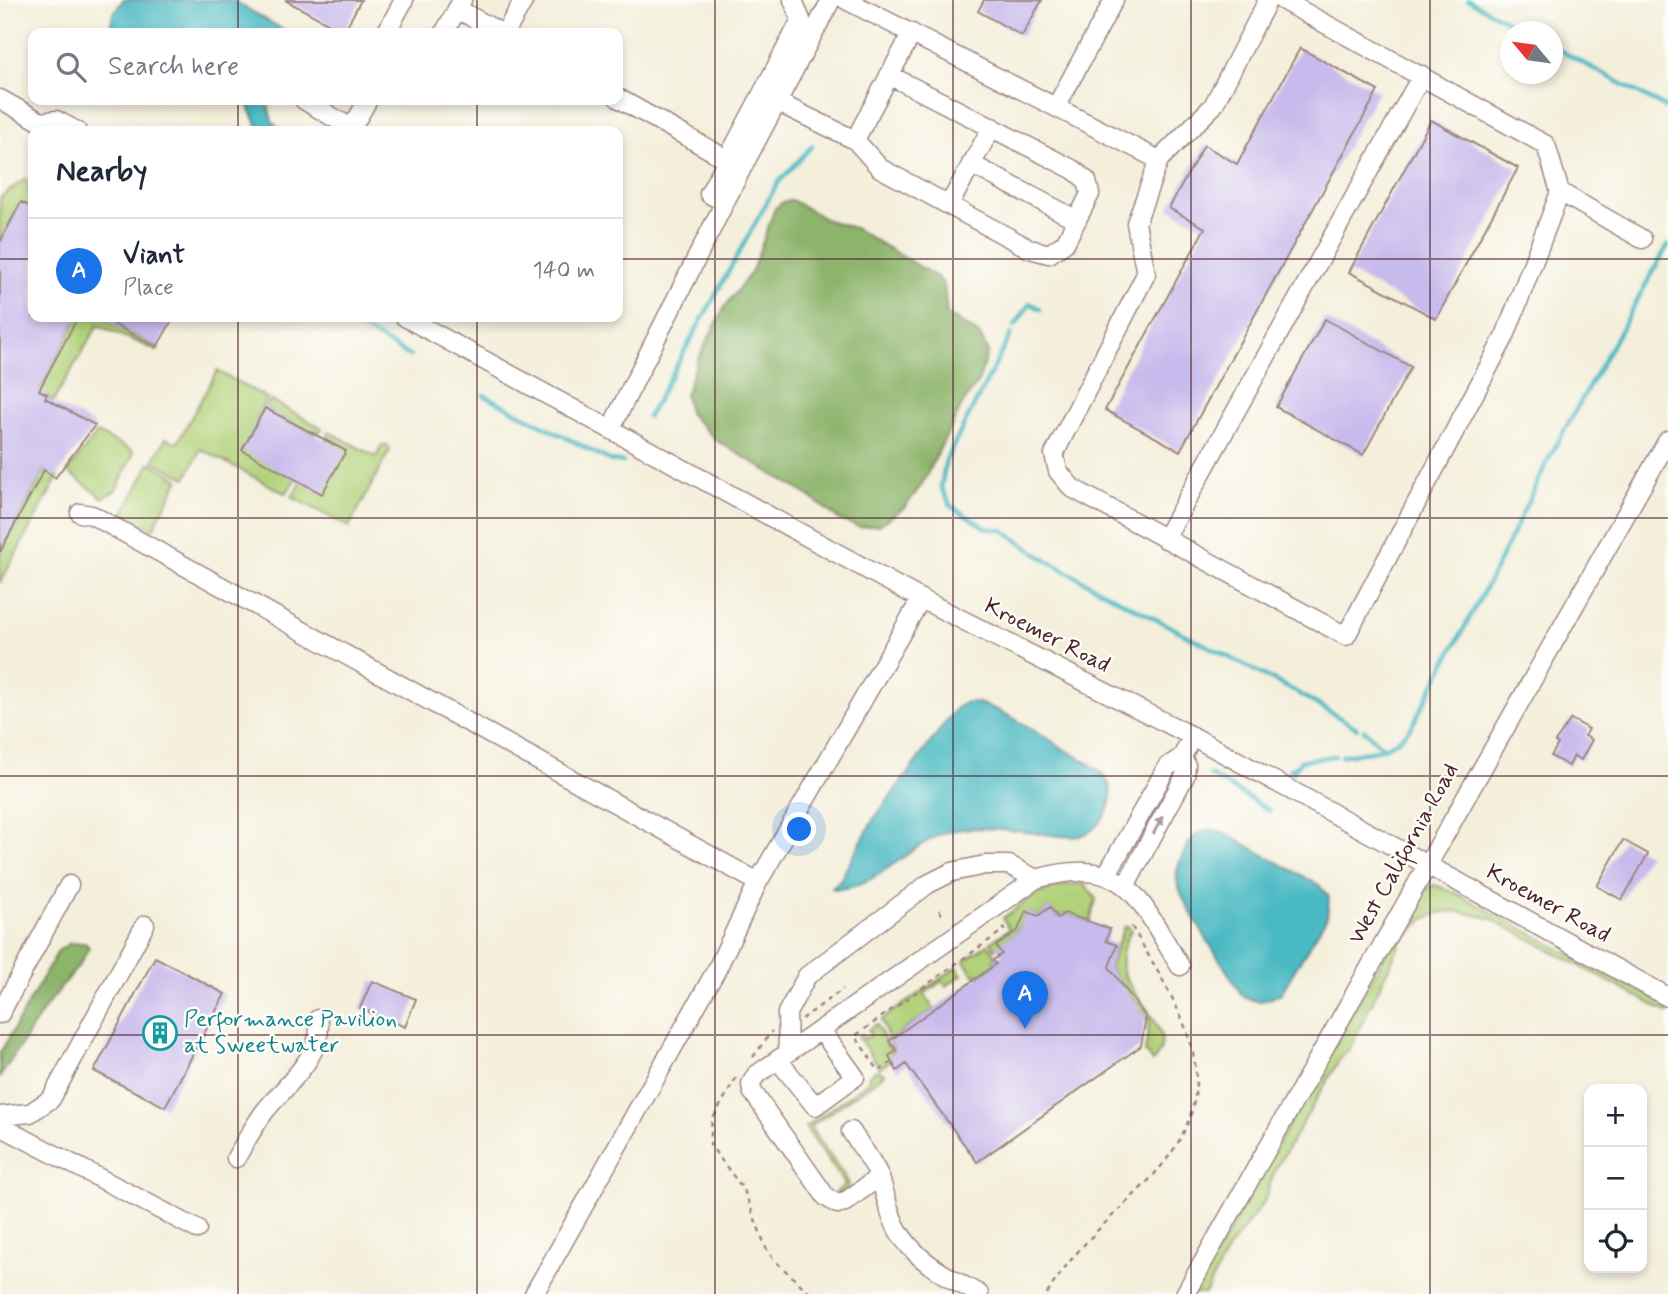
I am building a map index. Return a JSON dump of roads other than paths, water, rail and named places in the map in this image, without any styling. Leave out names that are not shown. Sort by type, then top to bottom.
[{"type":"street","points":[[389,28],[404,0]]},
{"type":"street","points":[[506,28],[524,0]]},
{"type":"street","points":[[793,0],[801,20],[795,51]]},
{"type":"street","points":[[611,428],[725,202],[735,164],[777,91],[795,51],[831,0]]},
{"type":"street","points":[[846,0],[1159,160]]},
{"type":"street","points":[[1056,107],[1114,0]]},
{"type":"street","points":[[1268,0],[1213,106],[1159,160],[1136,223],[1146,274],[1054,454],[1058,471],[1072,488],[1346,636],[1505,336],[1560,192],[1546,145],[1282,0]]},
{"type":"street","points":[[447,28],[461,5],[496,28]]},
{"type":"street","points":[[855,140],[912,33]]},
{"type":"street","points":[[777,91],[855,140],[880,169],[1030,249],[1049,254],[1065,243],[1090,194],[1087,181],[1073,170],[889,75]]},
{"type":"street","points":[[1165,539],[1422,75]]},
{"type":"street","points":[[0,99],[41,126]]},
{"type":"street","points":[[623,101],[735,164]]},
{"type":"street","points":[[312,105],[344,126]]},
{"type":"street","points":[[352,126],[365,105]]},
{"type":"street","points":[[45,126],[56,120],[67,126]]},
{"type":"street","points":[[948,205],[992,127]]},
{"type":"street","points":[[971,164],[1077,220]]},
{"type":"street","points":[[1560,192],[1642,239]]},
{"type":"street","name":"Kroemer Road","points":[[414,322],[921,599],[1192,736],[1668,997]]},
{"type":"street","name":"West California Road","points":[[1185,1294],[1668,440]]},
{"type":"street","points":[[80,513],[92,514],[288,620],[758,882]]},
{"type":"street","points":[[534,1294],[717,969],[758,882],[921,599]]},
{"type":"street","points":[[1107,874],[1167,767],[1182,757],[1192,736]]},
{"type":"street","points":[[1126,885],[1185,776],[1186,765],[1182,757]]},
{"type":"street","points":[[821,1030],[855,1077],[815,1106],[783,1056],[787,1013],[807,976],[928,884],[952,872],[985,865],[1009,865],[1036,879]]},
{"type":"street","points":[[879,1177],[845,1202],[836,1204],[826,1197],[752,1091],[751,1084],[756,1075],[1036,879],[1064,871],[1107,874],[1126,885],[1180,966]]},
{"type":"street","points":[[0,1014],[69,885]]},
{"type":"street","points":[[0,1116],[30,1113],[51,1099],[145,925]]},
{"type":"street","points":[[236,1158],[264,1113],[310,1055],[320,1029],[318,1019]]},
{"type":"street","points":[[0,1126],[197,1229]]},
{"type":"street","points":[[851,1131],[879,1177],[885,1204],[899,1232],[915,1252],[944,1274],[979,1294]]},
{"type":"water","points":[[123,0],[232,0],[280,28],[110,28],[113,14]]},
{"type":"water","points":[[248,105],[268,105],[272,121],[276,126],[258,126]]},
{"type":"water","points":[[967,702],[988,706],[1015,719],[1097,769],[1109,785],[1111,795],[1109,807],[1101,821],[1089,832],[1075,837],[983,828],[948,832],[919,846],[861,884],[831,888],[840,880],[873,820],[956,708]]},
{"type":"water","points":[[1209,829],[1223,832],[1319,885],[1329,897],[1327,917],[1281,993],[1272,998],[1256,1001],[1241,994],[1195,921],[1181,892],[1177,876],[1182,856],[1195,836]]},
{"type":"waterway","points":[[1468,0],[1507,21]]},
{"type":"waterway","points":[[1563,52],[1668,109]]},
{"type":"waterway","points":[[648,417],[777,184],[812,146]]},
{"type":"waterway","points":[[1341,756],[1380,749],[1395,742],[1412,726],[1496,568],[1550,456],[1668,245]]},
{"type":"waterway","points":[[1015,326],[1030,303],[1040,309]]},
{"type":"waterway","points":[[351,322],[410,356]]},
{"type":"waterway","points":[[1011,334],[946,460],[941,487],[951,506],[986,528],[1003,530],[1040,556],[1096,588],[1296,692],[1357,728]]},
{"type":"waterway","points":[[484,395],[611,461],[623,462]]},
{"type":"waterway","points":[[1364,730],[1384,748]]},
{"type":"waterway","points":[[1293,773],[1300,761],[1335,756]]},
{"type":"waterway","points":[[1289,770],[1299,763]]},
{"type":"waterway","points":[[1210,775],[1270,811]]},
{"type":"place","name":"Viant","points":[[1025,1029]]},
{"type":"place","name":"Performance Pavilion at Sweetwater","points":[[160,1033]]}]
